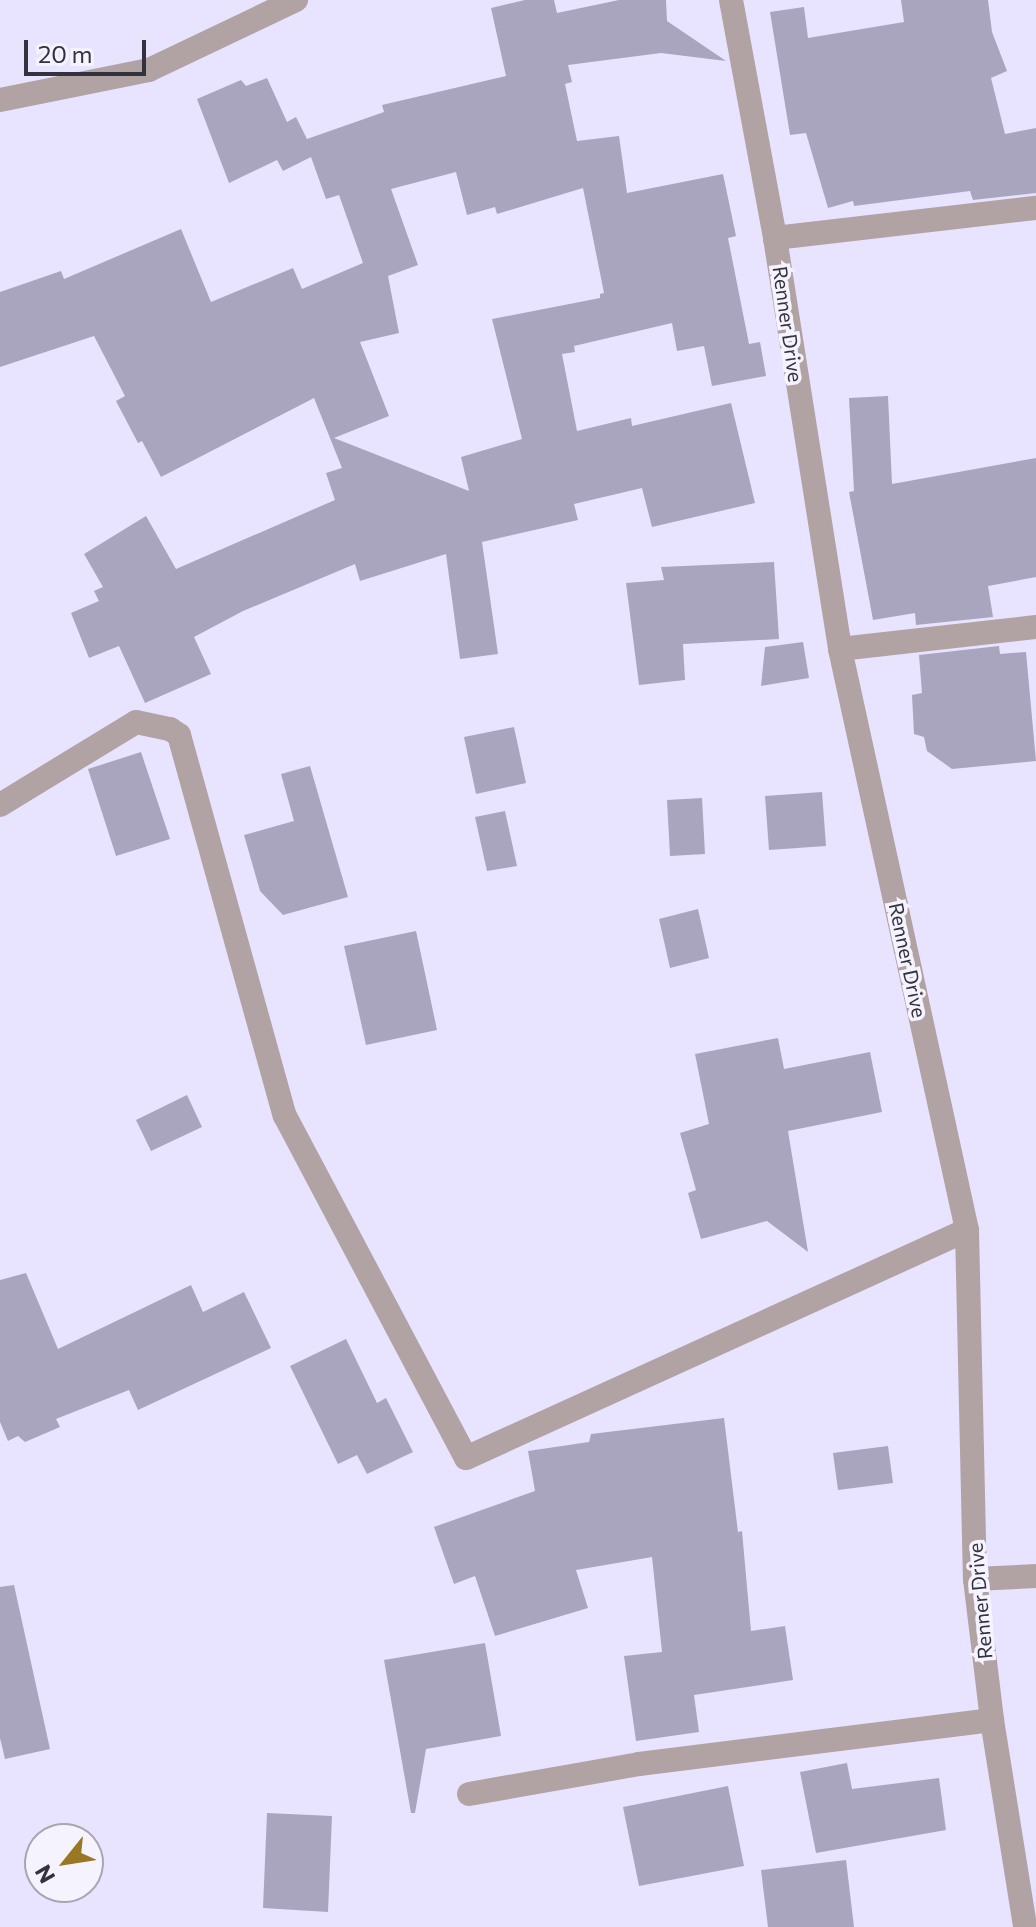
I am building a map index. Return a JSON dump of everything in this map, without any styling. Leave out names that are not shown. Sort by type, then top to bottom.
[{"type":"street","points":[[0,100],[149,70],[296,0]]},
{"type":"street","name":"Renner Drive","points":[[731,0],[775,238],[840,649],[967,1230],[975,1579],[992,1720],[1025,1927]]},
{"type":"street","points":[[775,238],[1036,208]]},
{"type":"street","points":[[840,649],[1036,627]]},
{"type":"street","points":[[0,805],[136,722],[170,729],[179,735],[285,1116],[466,1458],[967,1230]]},
{"type":"street","points":[[975,1579],[1036,1576]]},
{"type":"street","points":[[469,1794],[639,1764],[992,1720]]},
{"type":"building","points":[[525,0],[554,0],[557,13],[619,0],[666,0],[667,21],[726,61],[661,53],[568,65],[572,82],[565,84],[577,141],[619,136],[627,193],[723,174],[736,236],[728,238],[749,344],[760,342],[766,376],[712,386],[704,346],[677,351],[672,323],[574,346],[575,352],[562,354],[577,431],[631,418],[632,426],[731,403],[755,503],[652,527],[642,488],[574,504],[578,520],[482,542],[498,654],[460,659],[446,554],[360,581],[355,564],[243,611],[194,637],[211,674],[145,703],[119,646],[89,658],[71,613],[99,601],[94,591],[103,587],[84,554],[146,516],[176,569],[335,500],[326,473],[342,468],[314,398],[161,477],[142,441],[138,443],[116,401],[125,396],[94,336],[0,367],[0,292],[61,271],[64,279],[181,229],[211,302],[293,268],[302,289],[363,263],[339,195],[326,199],[311,157],[283,171],[277,160],[229,183],[197,99],[241,80],[246,86],[267,78],[287,122],[296,117],[307,139],[384,112],[382,105],[506,76],[491,8]],"holes":[[[456,172],[467,215],[495,207],[497,214],[583,188],[604,293],[600,294],[600,298],[492,319],[522,439],[461,457],[469,491],[334,438],[389,416],[360,342],[399,333],[388,276],[418,265],[391,189]]]},
{"type":"building","points":[[901,0],[988,0],[992,32],[1007,71],[991,78],[1005,134],[1036,128],[1036,193],[973,200],[970,191],[854,206],[853,201],[828,208],[806,133],[790,135],[770,12],[804,7],[808,38],[904,22]]},
{"type":"building","points":[[888,396],[892,484],[1036,458],[1036,577],[988,586],[993,617],[916,625],[915,613],[873,620],[849,492],[854,491],[849,398]]},
{"type":"building","points":[[774,562],[779,639],[683,644],[685,680],[639,685],[626,583],[664,580],[661,567]]},
{"type":"building","points":[[803,642],[809,678],[761,686],[765,647]]},
{"type":"building","points":[[999,646],[1000,654],[1026,652],[1036,761],[952,769],[927,751],[924,737],[914,734],[912,695],[922,693],[919,655]]},
{"type":"building","points":[[514,727],[526,783],[476,794],[464,737]]},
{"type":"building","points":[[141,752],[170,839],[116,856],[88,769]]},
{"type":"building","points":[[310,766],[348,897],[283,915],[260,891],[244,835],[294,821],[281,774]]},
{"type":"building","points":[[822,792],[826,846],[769,850],[765,796]]},
{"type":"building","points":[[702,798],[705,854],[670,856],[667,800]]},
{"type":"building","points":[[505,811],[517,866],[487,871],[475,817]]},
{"type":"building","points":[[698,909],[709,958],[670,968],[659,919]]},
{"type":"building","points":[[416,931],[437,1030],[366,1045],[344,946]]},
{"type":"building","points":[[778,1038],[784,1069],[870,1052],[882,1112],[788,1131],[808,1252],[767,1221],[701,1239],[688,1193],[696,1190],[680,1133],[709,1124],[695,1054]]},
{"type":"building","points":[[187,1095],[202,1127],[151,1151],[136,1120]]},
{"type":"building","points":[[26,1273],[58,1349],[191,1285],[203,1312],[244,1292],[271,1348],[138,1410],[129,1390],[56,1419],[60,1427],[25,1442],[18,1436],[8,1441],[0,1422],[0,1280]]},
{"type":"building","points":[[346,1339],[377,1403],[386,1398],[413,1452],[367,1474],[357,1455],[338,1464],[290,1366]]},
{"type":"building","points":[[724,1418],[738,1532],[742,1531],[751,1631],[785,1626],[793,1680],[694,1695],[699,1732],[636,1741],[624,1656],[662,1652],[652,1557],[576,1570],[588,1608],[495,1636],[475,1576],[454,1584],[434,1527],[535,1491],[528,1451],[589,1442],[591,1434]]},
{"type":"building","points":[[888,1446],[893,1483],[838,1490],[833,1453]]},
{"type":"building","points":[[14,1585],[50,1749],[5,1759],[0,1738],[0,1587]]},
{"type":"building","points":[[485,1643],[501,1736],[426,1749],[415,1813],[411,1813],[384,1660]]},
{"type":"building","points":[[847,1763],[852,1789],[939,1778],[946,1830],[816,1853],[800,1772]]},
{"type":"building","points":[[728,1786],[744,1866],[639,1886],[623,1807]]},
{"type":"building","points":[[267,1813],[332,1816],[328,1912],[263,1908]]},
{"type":"building","points":[[846,1860],[854,1927],[768,1927],[761,1870]]}]
